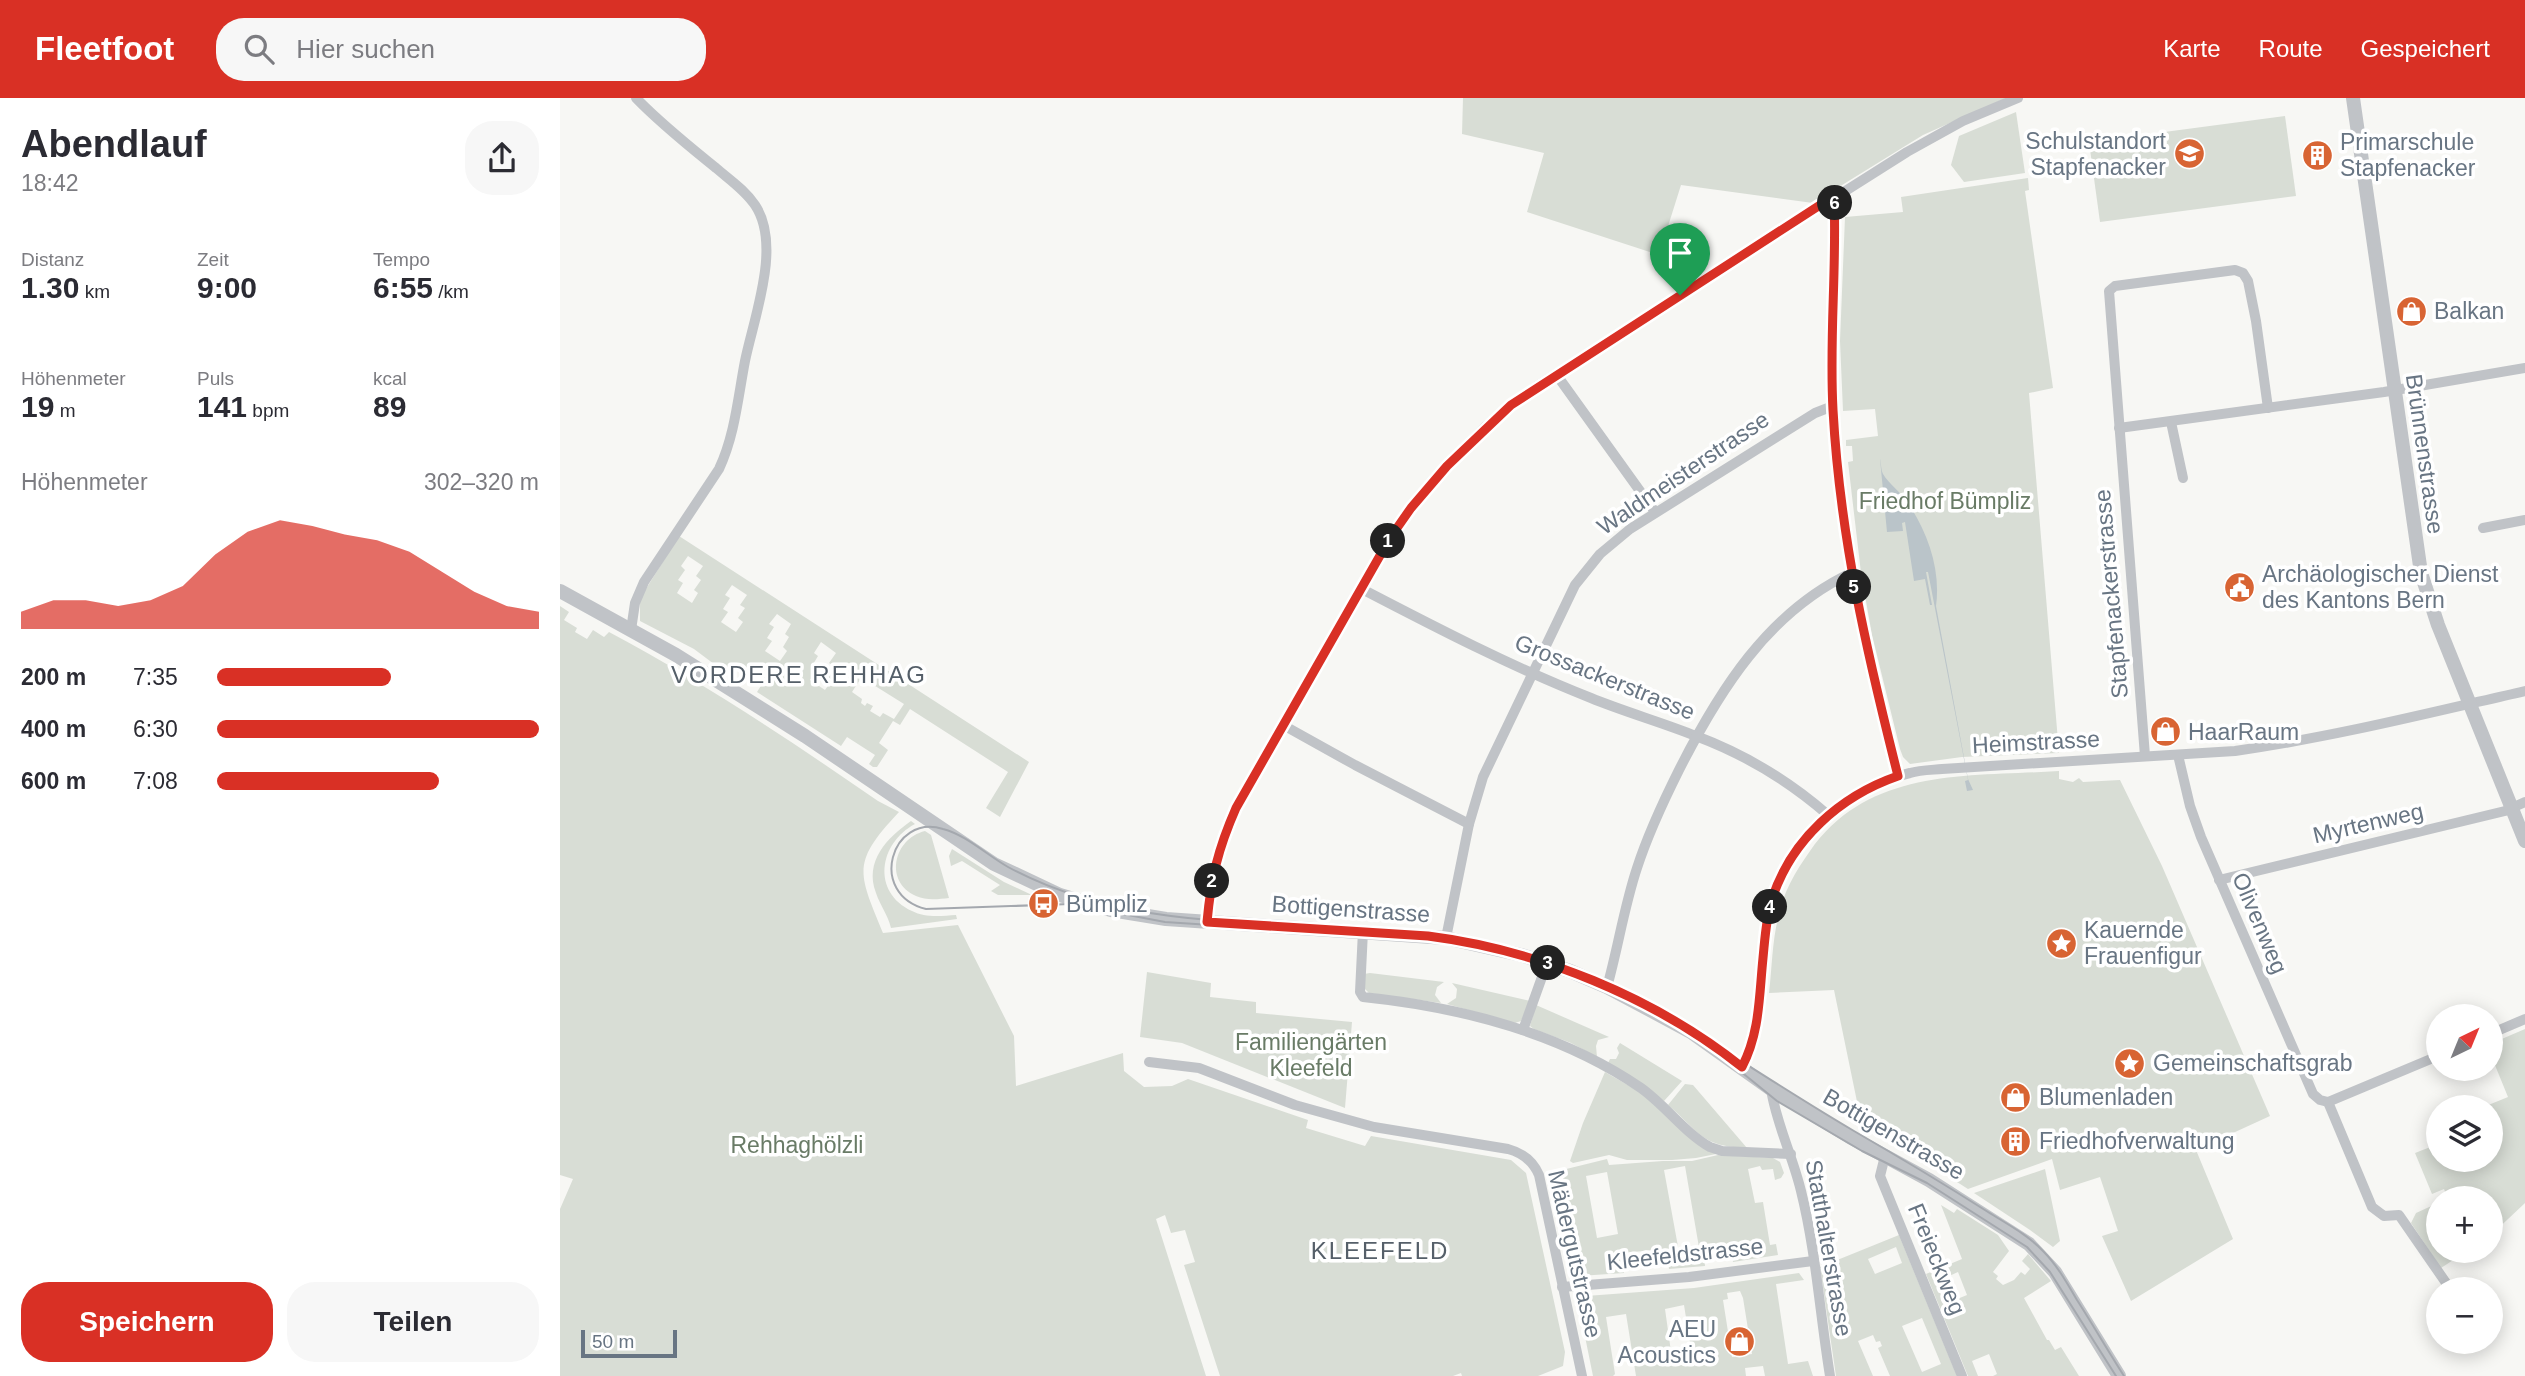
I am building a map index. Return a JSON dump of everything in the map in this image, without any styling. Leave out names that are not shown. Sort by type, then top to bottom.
[{"type":"street","points":[[631,630],[635,603],[644,582],[719,469],[728,450],[763,286],[765,252],[765,225],[754,202],[636,98]]},
{"type":"street","points":[[1207,922],[1214,868],[1236,808],[1360,588],[1401,522],[1447,466],[1511,405],[1556,374],[1834,196],[1936,135],[2018,98]]},
{"type":"street","name":"Brünnenstrasse","points":[[2353,98],[2421,573],[2469,703],[2518,805],[2525,841]]},
{"type":"street","points":[[1834,196],[1831,342],[1833,406],[1844,533],[1866,648],[1898,776]]},
{"type":"street","name":"Stapfenackerstrasse","points":[[2145,756],[2109,291],[2115,286],[2237,270],[2243,273],[2248,280],[2256,321],[2268,408]]},
{"type":"street","points":[[2119,428],[2393,390],[2525,368]]},
{"type":"street","points":[[1556,374],[1655,512]]},
{"type":"street","name":"Waldmeisterstrasse","points":[[1446,938],[1478,791],[1559,614],[1581,576],[1611,543],[1655,512],[1796,424],[1833,406]]},
{"type":"street","points":[[2171,422],[2183,478]]},
{"type":"street","points":[[2483,528],[2525,520]]},
{"type":"street","points":[[1607,987],[1637,866],[1659,812],[1697,736],[1726,688],[1773,627],[1813,594],[1851,573]]},
{"type":"street","name":"Grossackerstrasse","points":[[1360,588],[1531,673],[1593,699],[1697,736],[1768,771],[1805,795],[1828,815]]},
{"type":"street","name":"Bottigenstrasse","points":[[560,591],[676,654],[805,736],[979,854],[1024,880],[1060,895],[1111,910],[1145,916],[1446,938],[1547,963],[1607,987],[1691,1032],[1771,1089],[1929,1180],[2035,1249],[2055,1272],[2119,1376]]},
{"type":"street","name":"Heimstrasse","points":[[1742,1067],[1756,1030],[1764,946],[1772,900],[1783,874],[1794,855],[1828,815],[1860,793],[1912,772],[1972,766],[2178,755],[2276,745],[2328,736],[2525,691]]},
{"type":"street","points":[[1283,725],[1469,824]]},
{"type":"street","name":"Olivenweg","points":[[2178,755],[2195,823],[2308,1084],[2324,1101],[2372,1206],[2384,1216],[2399,1215],[2442,1277]]},
{"type":"street","name":"Myrtenweg","points":[[2219,880],[2479,818],[2518,805]]},
{"type":"street","points":[[1363,931],[1360,992],[1363,996],[1435,1007],[1523,1030],[1578,1051],[1623,1076],[1658,1101],[1710,1147],[1722,1151],[1791,1154]]},
{"type":"street","points":[[1523,1030],[1547,963]]},
{"type":"street","points":[[2503,1028],[2525,1019]]},
{"type":"street","points":[[2324,1101],[2426,1061]]},
{"type":"street","name":"Mädergutstrasse","points":[[1149,1062],[1199,1068],[1295,1105],[1374,1127],[1518,1152],[1534,1164],[1539,1175],[1581,1376]]},
{"type":"street","name":"Statthalterstrasse","points":[[1771,1089],[1773,1105],[1791,1154],[1806,1213],[1829,1376]]},
{"type":"street","name":"Freieckweg","points":[[1885,1156],[1880,1175],[1962,1376]]},
{"type":"street","name":"Kleefeldstrasse","points":[[1563,1287],[1689,1277],[1813,1261]]},
{"type":"green space","points":[[1463,98],[2006,98],[1923,135],[1813,203],[1681,185],[1659,255],[1527,212],[1544,153],[1462,134]]},
{"type":"green space","points":[[2016,112],[2025,173],[1964,182],[1951,165],[1959,136]]},
{"type":"green space","points":[[2285,116],[2296,196],[2100,222],[2089,142]]},
{"type":"green space","name":"Friedhof Bümpliz","points":[[2028,178],[2029,190],[2025,191],[2053,388],[2029,393],[2059,753],[1962,757],[1910,764],[1900,749],[1872,635],[1861,573],[1848,462],[1853,461],[1852,446],[1846,446],[1846,440],[1878,436],[1875,409],[1843,411],[1840,341],[1845,217],[1903,212],[1901,197]]},
{"type":"green space","points":[[679,536],[1029,762],[1000,817],[986,808],[1008,772],[910,709],[900,725],[893,721],[879,743],[888,750],[877,767],[873,767],[869,764],[875,755],[847,737],[841,746],[757,692],[764,681],[736,663],[730,672],[724,668],[722,670],[694,649],[640,621],[640,601]],"holes":[[[688,556],[703,566],[696,576],[701,580],[694,590],[698,593],[692,603],[677,593],[683,583],[678,580],[685,570],[681,566]],[[732,585],[747,595],[740,605],[745,608],[738,618],[743,622],[736,632],[721,622],[728,612],[723,609],[730,598],[725,595]],[[777,614],[791,624],[785,634],[789,637],[783,647],[787,651],[780,661],[765,651],[772,641],[767,638],[774,627],[769,624]],[[821,642],[836,653],[829,663],[834,666],[827,676],[832,680],[825,690],[810,680],[816,670],[812,666],[818,656],[814,653]],[[867,669],[876,677],[872,684],[904,704],[894,719],[883,713],[880,717],[870,711],[873,706],[867,703],[865,706],[861,703],[862,699],[852,692]]]},
{"type":"green space","name":"Rehhaghölzli","points":[[560,606],[569,612],[564,620],[577,628],[575,632],[587,639],[593,630],[604,637],[609,632],[644,651],[899,812],[873,844],[866,857],[864,869],[868,896],[883,933],[958,925],[1014,1036],[1016,1086],[1123,1053],[1124,1071],[1144,1087],[1172,1086],[1188,1079],[1308,1120],[1306,1128],[1365,1146],[1371,1136],[1511,1160],[1526,1173],[1565,1352],[1563,1366],[1538,1376],[1462,1376],[1461,1373],[1453,1376],[1220,1376],[1184,1265],[1195,1262],[1185,1230],[1171,1233],[1165,1215],[1156,1219],[1206,1376],[560,1376],[560,1209],[573,1179],[560,1175]]},
{"type":"green space","points":[[2059,771],[2059,779],[2073,782],[2079,778],[2083,782],[2120,780],[2162,866],[2270,1116],[2196,1150],[2233,1239],[2131,1301],[2102,1236],[2118,1231],[2100,1177],[2060,1190],[2052,1159],[1968,1189],[1861,1121],[1834,990],[1769,993],[1774,937],[1783,900],[1810,851],[1834,824],[1861,804],[1891,790],[1922,782],[1990,774]]},
{"type":"green space","points":[[911,821],[915,824],[903,832],[887,855],[885,880],[890,892],[899,903],[912,911],[933,916],[956,915],[957,919],[891,928],[876,893],[873,871],[875,861],[886,843]]},
{"type":"green space","points":[[925,831],[931,835],[949,898],[920,898],[906,890],[899,881],[896,871],[900,851],[914,836]]},
{"type":"green space","points":[[952,849],[1004,882],[1032,895],[998,895],[991,891],[1000,885],[962,861],[951,866],[949,856]]},
{"type":"green space","name":"Familiengärten Kleefeld","points":[[1147,972],[1211,983],[1210,997],[1256,1002],[1256,1013],[1352,1022],[1345,1108],[1182,1043],[1140,1037]]},
{"type":"green space","points":[[1364,974],[1444,982],[1437,987],[1435,995],[1441,1003],[1369,993],[1365,989]]},
{"type":"green space","points":[[1452,983],[1530,1001],[1521,1021],[1515,1023],[1447,1004],[1456,998],[1457,989]]},
{"type":"green space","points":[[1536,1005],[1609,1037],[1598,1040],[1597,1057],[1530,1026]]},
{"type":"green space","points":[[2525,1029],[2525,1203],[2503,1224],[2503,1186],[2429,1186],[2415,1153],[2426,1149],[2426,1172],[2503,1172],[2503,1099],[2508,1097],[2502,1082],[2503,1038]]},
{"type":"green space","points":[[1620,1043],[1682,1081],[1664,1101],[1608,1063],[1610,1059],[1616,1059]]},
{"type":"green space","points":[[1605,1072],[1640,1092],[1716,1154],[1672,1160],[1627,1160],[1609,1155],[1573,1163],[1570,1161]]},
{"type":"green space","points":[[1685,1084],[1693,1085],[1747,1148],[1710,1141],[1668,1105]]},
{"type":"green space","points":[[1718,1155],[1773,1158],[1780,1162],[1784,1173],[1781,1178],[1775,1180],[1773,1169],[1762,1170],[1760,1166],[1748,1169],[1755,1203],[1763,1202],[1770,1245],[1776,1244],[1778,1255],[1733,1262],[1731,1250],[1704,1254],[1705,1266],[1669,1269],[1667,1249],[1621,1253],[1624,1273],[1579,1276],[1569,1269],[1550,1173],[1607,1159],[1609,1165],[1692,1161]],"holes":[[[1685,1166],[1701,1259],[1681,1263],[1664,1170]],[[1607,1172],[1618,1234],[1597,1238],[1586,1176]]]},
{"type":"green space","points":[[2045,1169],[2060,1241],[2053,1247],[1974,1193]]},
{"type":"green space","points":[[1941,1205],[1954,1213],[1957,1209],[1998,1235],[2009,1251],[1993,1272],[2003,1285],[2014,1280],[2021,1272],[2025,1275],[2030,1269],[2022,1261],[2028,1254],[2051,1281],[2024,1298],[2047,1340],[2055,1350],[2061,1347],[2079,1376],[1993,1376],[1997,1374],[1989,1354],[1972,1361],[1978,1376],[1968,1376],[1926,1274],[1962,1259]],"holes":[[[1958,1272],[1967,1295],[1945,1304],[1936,1282]]]},
{"type":"green space","points":[[2426,1208],[2426,1246],[2411,1223],[2416,1213]]},
{"type":"green space","points":[[1899,1235],[1957,1376],[1890,1376],[1878,1348],[1882,1346],[1880,1341],[1876,1342],[1873,1335],[1858,1341],[1873,1376],[1836,1376],[1820,1267]],"holes":[[[1896,1247],[1902,1263],[1875,1274],[1868,1259]],[[1922,1318],[1941,1364],[1922,1372],[1902,1326]]]},
{"type":"green space","points":[[1799,1273],[1804,1280],[1776,1284],[1788,1364],[1808,1361],[1813,1376],[1765,1376],[1763,1366],[1745,1368],[1746,1376],[1636,1376],[1626,1314],[1606,1317],[1615,1374],[1593,1376],[1579,1307],[1581,1298],[1694,1288]],"holes":[[[1740,1291],[1752,1354],[1732,1357],[1723,1300],[1728,1299],[1727,1293]],[[1684,1305],[1693,1362],[1673,1366],[1665,1309]]]},
{"type":"shaded area","points":[[1880,459],[1883,474],[1915,515],[1927,539],[1935,566],[1936,606],[1968,779],[1973,790],[1967,791],[1965,781],[1968,780],[1928,572],[1932,605],[1925,579],[1914,581],[1905,522],[1902,523],[1903,531],[1887,532]]},
{"type":"tram line","points":[[2116,1376],[2050,1272],[2027,1247],[1927,1183],[1862,1151],[1777,1101],[1718,1053],[1689,1035],[1606,990],[1570,974],[1493,950],[1428,939],[1165,922],[1070,904],[926,909],[908,901],[896,888],[892,873],[893,857],[899,843],[910,833],[925,827],[943,829],[968,840],[1008,867],[1059,890],[1112,906],[1222,921],[1391,930],[1446,936],[1503,947],[1557,965],[1609,987],[1708,1041],[2024,1235],[2037,1245],[2057,1268],[2124,1376]]},
{"type":"place","name":"Schulstandort Stapfenacker","points":[[2189,154]]},
{"type":"place","name":"Primarschule Stapfenacker","points":[[2317,155]]},
{"type":"place","name":"Balkan","points":[[2411,311]]},
{"type":"place","name":"Archäologischer Dienst des Kantons Bern","points":[[2239,587]]},
{"type":"place","name":"HaarRaum","points":[[2165,732]]},
{"type":"place","name":"Bümpliz","points":[[1043,904]]},
{"type":"place","name":"Kauernde Frauenfigur","points":[[2061,943]]},
{"type":"place","name":"Gemeinschaftsgrab","points":[[2130,1063]]},
{"type":"place","name":"Blumenladen","points":[[2016,1097]]},
{"type":"place","name":"Friedhofverwaltung","points":[[2016,1141]]},
{"type":"place","name":"AEU Acoustics","points":[[1739,1342]]},
{"type":"district","name":"VORDERE REHHAG","points":[[799,674]]},
{"type":"district","name":"KLEEFELD","points":[[1380,1250]]},
{"type":"route","points":[[1834,196],[1832,392],[1844,533],[1863,636],[1898,776],[1860,793],[1828,815],[1806,839],[1783,874],[1768,915],[1755,1037],[1742,1067],[1691,1032],[1647,1007],[1570,971],[1521,955],[1428,936],[1207,922],[1214,868],[1236,808],[1360,588],[1411,508],[1447,466],[1511,405],[1680,295],[1834,196]]}]
